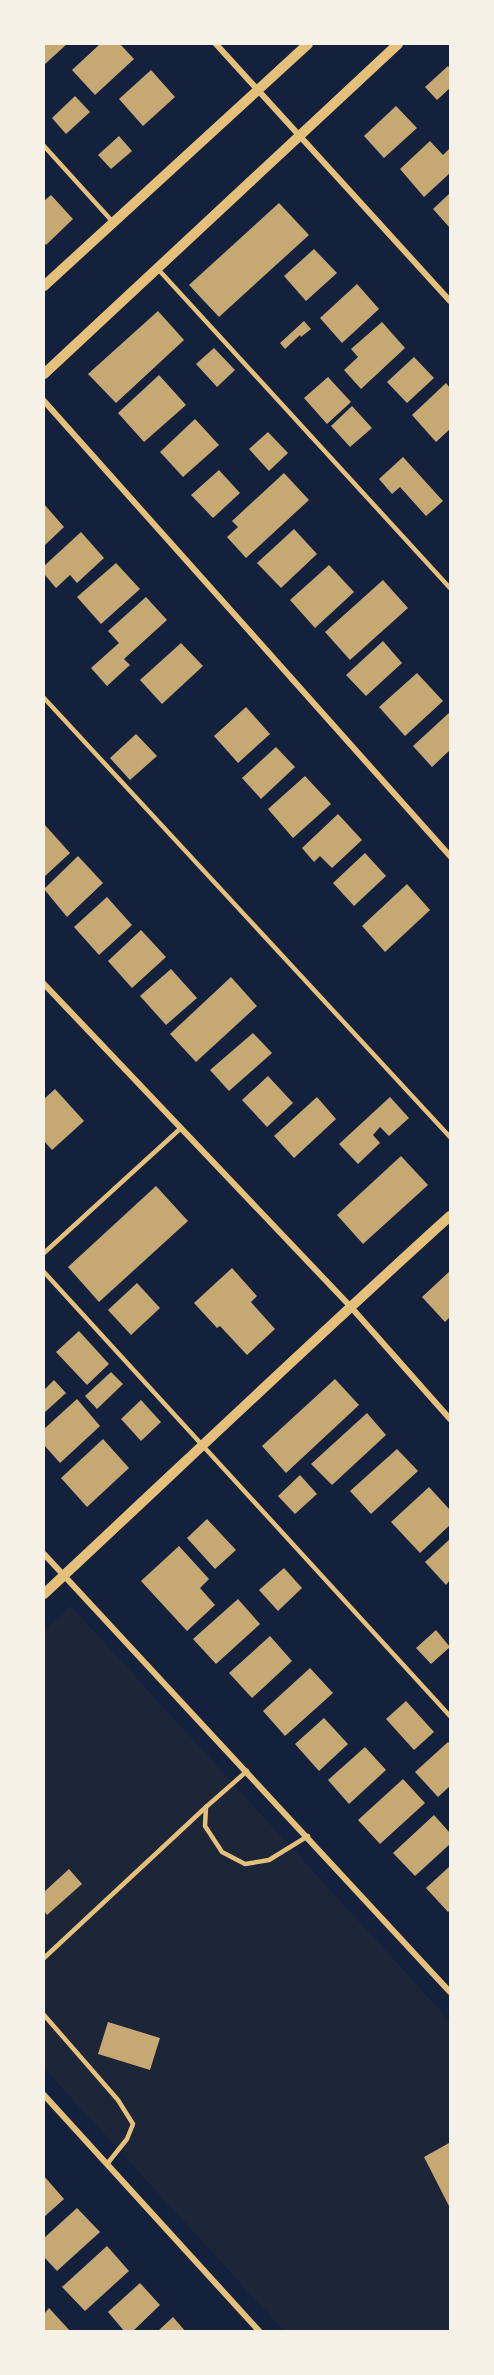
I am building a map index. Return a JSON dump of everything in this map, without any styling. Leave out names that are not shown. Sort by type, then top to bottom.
[{"type":"street","points":[[216,44],[450,301]]},
{"type":"street","points":[[44,286],[308,44]]},
{"type":"street","points":[[44,374],[398,44]]},
{"type":"street","points":[[44,401],[450,856]]},
{"type":"street","points":[[44,984],[350,1306],[450,1419]]},
{"type":"street","points":[[44,1594],[204,1446],[350,1306],[450,1216]]},
{"type":"street","points":[[44,1554],[308,1836],[450,1992]]},
{"type":"street","points":[[44,2095],[260,2331]]},
{"type":"lane","points":[[44,146],[113,222]]},
{"type":"lane","points":[[157,268],[450,588]]},
{"type":"lane","points":[[44,698],[450,1137]]},
{"type":"lane","points":[[44,1253],[181,1128]]},
{"type":"lane","points":[[44,1272],[450,1716]]},
{"type":"lane","points":[[44,1958],[247,1771]]},
{"type":"lane","points":[[206,1807],[205,1826],[222,1852],[245,1864],[269,1860],[308,1836]]},
{"type":"lane","points":[[44,2015],[117,2100],[133,2124],[127,2139],[107,2164]]},
{"type":"shaded area","points":[[71,1606],[450,2021],[450,2331],[284,2331],[44,2068],[44,1631]]},
{"type":"building","points":[[44,44],[67,44],[44,65]]},
{"type":"building","points":[[100,44],[120,44],[134,59],[95,95],[72,70]]},
{"type":"building","points":[[448,66],[450,88],[437,100],[425,87]]},
{"type":"building","points":[[151,70],[175,97],[143,126],[119,99]]},
{"type":"building","points":[[75,96],[90,112],[66,134],[52,118]]},
{"type":"building","points":[[396,106],[417,128],[384,158],[364,136]]},
{"type":"building","points":[[119,136],[132,151],[111,169],[98,155]]},
{"type":"building","points":[[430,141],[443,155],[450,148],[450,173],[424,197],[400,169]]},
{"type":"building","points":[[450,193],[450,228],[433,209]]},
{"type":"building","points":[[51,195],[73,219],[46,245],[44,242],[44,201]]},
{"type":"building","points":[[279,203],[309,235],[219,317],[189,285]]},
{"type":"building","points":[[314,249],[337,273],[306,301],[284,276]]},
{"type":"building","points":[[357,284],[379,309],[342,343],[320,318]]},
{"type":"building","points":[[158,311],[184,340],[116,403],[88,374]]},
{"type":"building","points":[[304,321],[311,329],[301,337],[300,335],[285,349],[280,343]]},
{"type":"building","points":[[382,322],[405,348],[361,389],[344,370],[358,357],[351,349]]},
{"type":"building","points":[[214,348],[235,370],[217,387],[196,364]]},
{"type":"building","points":[[414,357],[434,378],[407,403],[387,382]]},
{"type":"building","points":[[159,375],[186,405],[144,442],[118,413]]},
{"type":"building","points":[[328,377],[351,402],[327,424],[304,398]]},
{"type":"building","points":[[446,383],[450,388],[450,429],[436,442],[412,415]]},
{"type":"building","points":[[352,406],[372,428],[350,447],[331,426]]},
{"type":"building","points":[[195,419],[219,445],[183,477],[160,452]]},
{"type":"building","points":[[268,432],[288,453],[269,471],[249,449]]},
{"type":"building","points":[[403,457],[443,501],[426,516],[400,487],[392,494],[379,479]]},
{"type":"building","points":[[219,470],[240,493],[213,518],[191,495]]},
{"type":"building","points":[[284,473],[309,500],[246,558],[227,537],[238,527],[232,521]]},
{"type":"building","points":[[44,504],[64,527],[44,546]]},
{"type":"building","points":[[294,529],[317,554],[281,588],[257,563]]},
{"type":"building","points":[[81,532],[104,558],[77,583],[70,575],[56,588],[44,574],[44,566]]},
{"type":"building","points":[[116,563],[140,589],[101,624],[77,597]]},
{"type":"building","points":[[329,565],[354,592],[315,628],[290,600]]},
{"type":"building","points":[[383,580],[408,608],[350,660],[325,632]]},
{"type":"building","points":[[146,597],[167,620],[124,659],[130,665],[107,686],[91,668],[119,643],[108,631]]},
{"type":"building","points":[[383,641],[402,663],[366,696],[346,675]]},
{"type":"building","points":[[181,643],[203,666],[162,704],[140,680]]},
{"type":"building","points":[[417,673],[443,701],[405,736],[379,707]]},
{"type":"building","points":[[246,707],[270,734],[238,763],[214,736]]},
{"type":"building","points":[[450,712],[450,750],[432,767],[413,746]]},
{"type":"building","points":[[136,734],[157,756],[130,780],[110,758]]},
{"type":"building","points":[[276,747],[295,767],[261,799],[242,778]]},
{"type":"building","points":[[305,776],[331,804],[293,838],[268,809]]},
{"type":"building","points":[[338,814],[362,840],[332,868],[320,856],[314,862],[302,848]]},
{"type":"building","points":[[44,824],[70,853],[44,877]]},
{"type":"building","points":[[365,853],[386,876],[354,906],[333,883]]},
{"type":"building","points":[[78,856],[103,883],[67,917],[44,889]]},
{"type":"building","points":[[407,884],[430,910],[385,952],[362,926]]},
{"type":"building","points":[[107,897],[132,925],[99,955],[74,927]]},
{"type":"building","points":[[141,930],[166,957],[132,988],[108,961]]},
{"type":"building","points":[[171,969],[197,998],[166,1025],[140,996]]},
{"type":"building","points":[[231,977],[257,1006],[196,1062],[170,1034]]},
{"type":"building","points":[[253,1033],[272,1053],[229,1091],[210,1070]]},
{"type":"building","points":[[268,1076],[293,1103],[267,1127],[242,1100]]},
{"type":"building","points":[[55,1089],[84,1121],[52,1150],[44,1141],[44,1099]]},
{"type":"building","points":[[317,1097],[336,1119],[294,1158],[274,1136]]},
{"type":"building","points":[[390,1097],[409,1118],[389,1136],[380,1127],[373,1135],[380,1143],[358,1164],[339,1144]]},
{"type":"building","points":[[401,1156],[428,1185],[363,1244],[337,1215]]},
{"type":"building","points":[[156,1186],[188,1221],[99,1302],[68,1267]]},
{"type":"building","points":[[232,1268],[257,1296],[251,1302],[275,1329],[247,1355],[194,1303]]},
{"type":"building","points":[[450,1271],[450,1317],[445,1322],[422,1297]]},
{"type":"building","points":[[137,1283],[160,1308],[131,1335],[108,1310]]},
{"type":"building","points":[[79,1331],[109,1364],[87,1385],[56,1352]]},
{"type":"building","points":[[111,1372],[123,1384],[97,1409],[85,1396]]},
{"type":"building","points":[[335,1379],[359,1405],[286,1473],[262,1446]]},
{"type":"building","points":[[54,1380],[66,1393],[44,1413],[44,1390]]},
{"type":"building","points":[[77,1399],[100,1426],[60,1463],[44,1445],[44,1429]]},
{"type":"building","points":[[141,1400],[161,1422],[141,1441],[121,1419]]},
{"type":"building","points":[[367,1413],[386,1435],[332,1485],[311,1464]]},
{"type":"building","points":[[103,1439],[129,1468],[87,1507],[61,1478]]},
{"type":"building","points":[[397,1449],[418,1471],[371,1514],[350,1491]]},
{"type":"building","points":[[300,1475],[317,1494],[295,1514],[278,1496]]},
{"type":"building","points":[[429,1487],[450,1510],[450,1525],[420,1553],[391,1522]]},
{"type":"building","points":[[207,1519],[236,1550],[215,1569],[187,1538]]},
{"type":"building","points":[[450,1539],[450,1580],[446,1585],[425,1562]]},
{"type":"building","points":[[179,1546],[209,1579],[200,1588],[215,1605],[187,1631],[141,1581]]},
{"type":"building","points":[[284,1568],[302,1588],[278,1611],[259,1590]]},
{"type":"building","points":[[238,1599],[260,1624],[216,1664],[193,1639]]},
{"type":"building","points":[[436,1630],[450,1647],[431,1664],[416,1648]]},
{"type":"building","points":[[270,1636],[292,1661],[252,1698],[229,1673]]},
{"type":"building","points":[[310,1668],[333,1693],[285,1736],[263,1711]]},
{"type":"building","points":[[406,1701],[434,1732],[414,1750],[386,1719]]},
{"type":"building","points":[[324,1718],[348,1744],[319,1771],[295,1744]]},
{"type":"building","points":[[448,1742],[450,1744],[450,1786],[438,1797],[415,1772]]},
{"type":"building","points":[[365,1747],[386,1770],[349,1804],[328,1780]]},
{"type":"building","points":[[403,1779],[425,1803],[380,1844],[358,1820]]},
{"type":"building","points":[[434,1815],[450,1833],[450,1844],[415,1876],[393,1853]]},
{"type":"building","points":[[450,1866],[450,1910],[448,1912],[426,1888]]},
{"type":"building","points":[[69,1869],[82,1884],[47,1915],[44,1911],[44,1892]]},
{"type":"building","points":[[108,2022],[160,2038],[150,2070],[98,2054]]},
{"type":"building","points":[[449,2143],[450,2146],[450,2208],[424,2157]]},
{"type":"building","points":[[44,2176],[64,2199],[44,2217]]},
{"type":"building","points":[[77,2208],[100,2232],[57,2271],[44,2257],[44,2238]]},
{"type":"building","points":[[107,2246],[129,2271],[85,2311],[62,2287]]},
{"type":"building","points":[[140,2283],[160,2305],[132,2332],[125,2332],[108,2312]]},
{"type":"building","points":[[49,2308],[71,2332],[44,2332],[44,2314]]},
{"type":"building","points":[[173,2317],[186,2332],[157,2332]]}]
